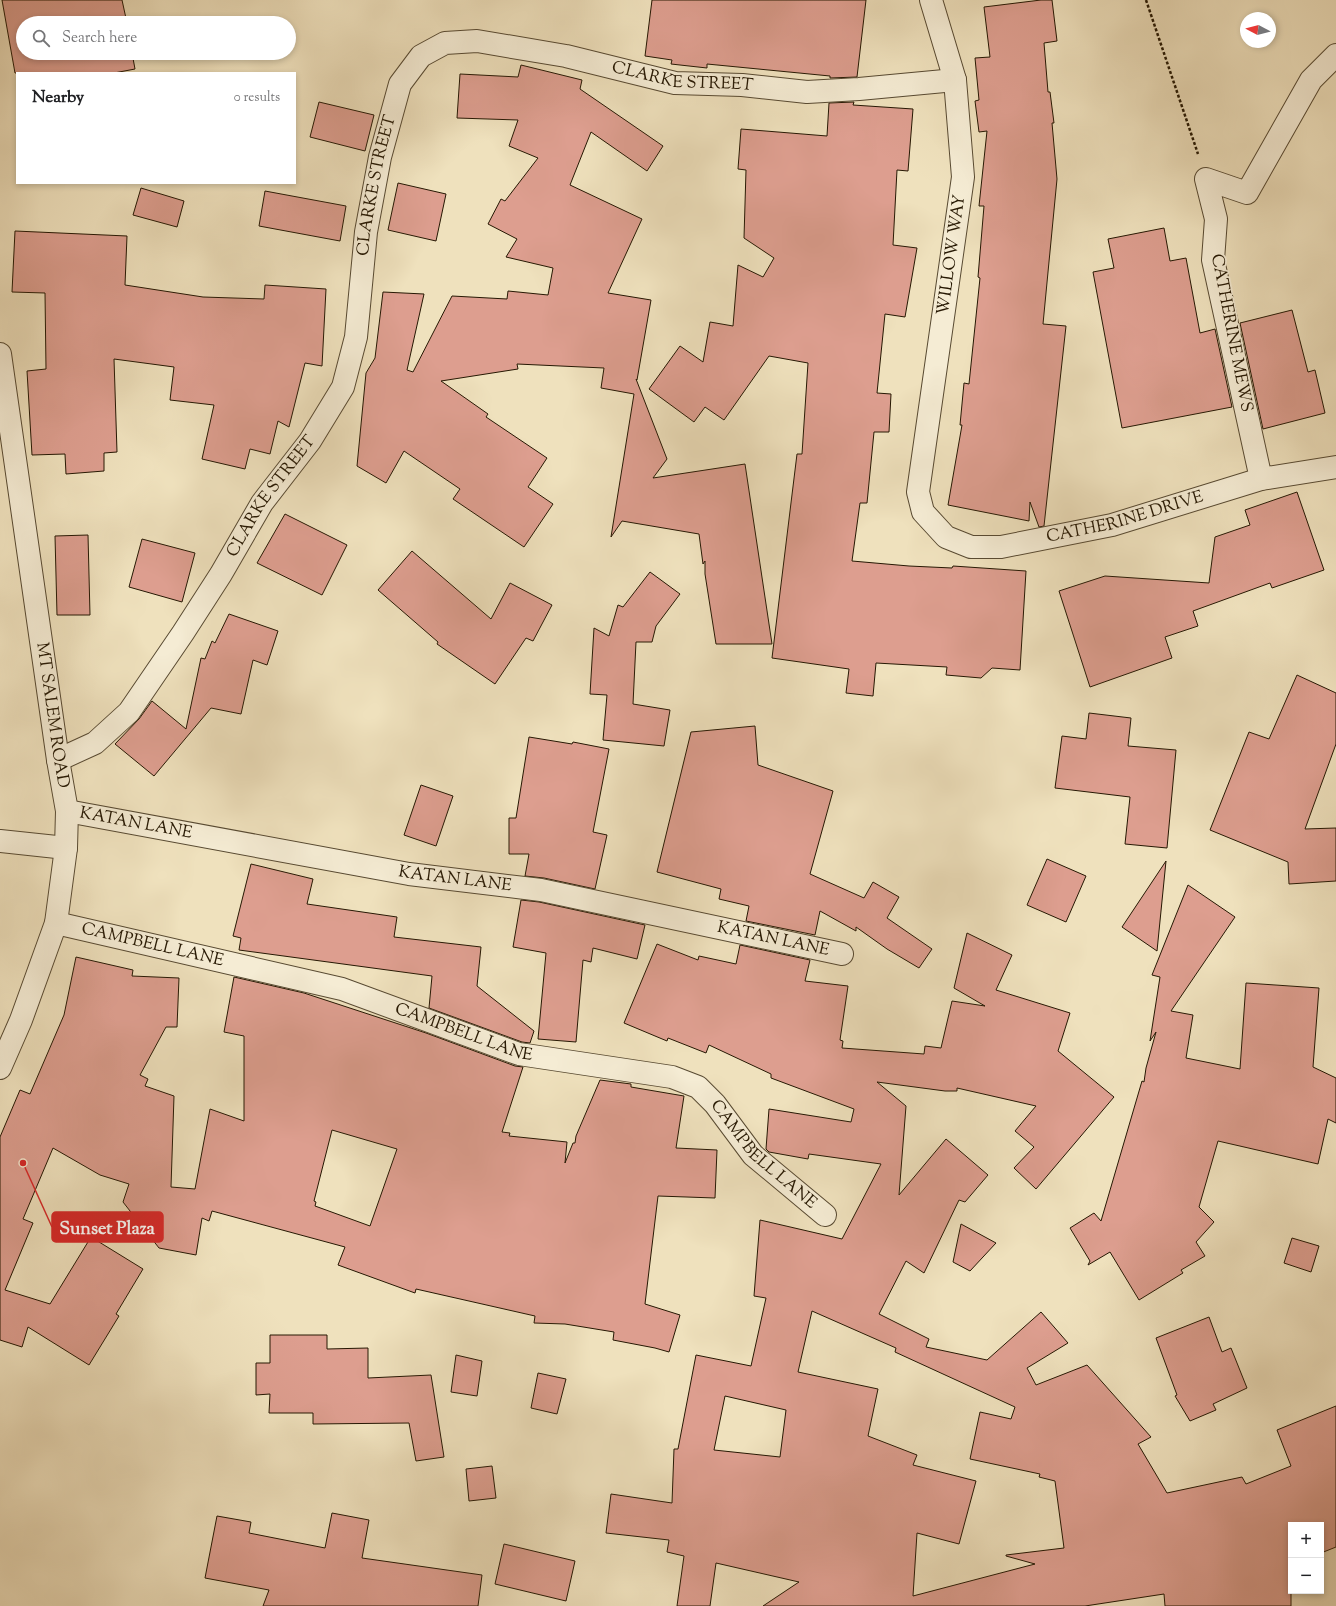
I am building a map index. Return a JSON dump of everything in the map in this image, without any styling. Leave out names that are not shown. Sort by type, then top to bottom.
[{"type":"street","name":"WILLOW WAY","points":[[923,512],[918,492],[963,176],[955,80],[931,0]]},
{"type":"street","name":"CLARKE STREET","points":[[58,760],[95,743],[128,712],[217,581],[262,503],[310,441],[343,387],[356,337],[366,232],[380,157],[400,84],[421,56],[445,43],[477,42],[566,56],[675,83],[742,85],[807,92],[859,89],[955,80]]},
{"type":"street","points":[[1206,179],[1247,193],[1311,80],[1336,55]]},
{"type":"street","name":"CATHERINE MEWS","points":[[1206,179],[1216,219],[1213,260],[1260,479]]},
{"type":"street","name":"MT SALEM ROAD","points":[[0,354],[58,760],[67,811],[66,848],[56,923],[21,1020],[0,1068]]},
{"type":"street","name":"CATHERINE DRIVE","points":[[923,512],[946,537],[971,547],[1000,547],[1112,525],[1260,479],[1336,467]]},
{"type":"street","name":"KATAN LANE","points":[[67,811],[409,874],[541,890],[842,954]]},
{"type":"street","points":[[0,841],[66,848]]},
{"type":"street","name":"CAMPBELL LANE","points":[[56,923],[342,989],[519,1054],[672,1077],[698,1087],[715,1104],[753,1155],[825,1215]]},
{"type":"path","points":[[1146,0],[1206,179]]},
{"type":"building","points":[[2,0],[122,0],[125,16],[16,16],[16,60],[133,60],[135,69],[119,72],[15,73]]},
{"type":"building","points":[[652,0],[866,0],[857,77],[830,78],[830,76],[707,64],[707,68],[671,64],[672,60],[645,56]]},
{"type":"building","points":[[1052,0],[1057,41],[1044,43],[1048,92],[1050,92],[1054,123],[1052,123],[1057,179],[1043,324],[1066,326],[1044,526],[1039,527],[1030,502],[1029,521],[948,505],[962,425],[960,425],[964,383],[969,384],[980,278],[978,277],[984,206],[979,206],[987,131],[979,132],[975,101],[979,100],[975,58],[990,57],[984,7]]},
{"type":"building","points":[[521,65],[582,80],[580,89],[663,146],[647,171],[591,132],[570,185],[642,219],[608,293],[651,300],[637,380],[636,379],[667,459],[653,478],[745,464],[772,644],[716,644],[705,574],[705,561],[703,564],[699,534],[622,521],[611,537],[634,394],[601,388],[604,368],[517,364],[518,369],[441,381],[488,414],[486,417],[547,458],[528,487],[553,504],[524,547],[453,499],[460,489],[404,451],[386,483],[357,466],[366,373],[375,358],[383,292],[424,294],[407,370],[413,372],[452,296],[507,299],[508,291],[548,295],[553,268],[506,257],[517,239],[488,224],[501,199],[505,201],[538,158],[509,146],[518,120],[457,118],[460,74],[518,77]]},
{"type":"building","points":[[319,102],[374,115],[365,151],[310,137]]},
{"type":"building","points":[[854,102],[853,105],[913,109],[908,171],[897,170],[893,245],[917,248],[905,317],[885,314],[877,393],[891,394],[889,432],[874,432],[867,503],[860,503],[852,561],[909,566],[952,568],[953,566],[1026,571],[1020,670],[992,668],[981,678],[946,675],[947,667],[876,663],[873,696],[846,693],[849,669],[772,658],[797,454],[802,454],[808,363],[769,356],[724,420],[705,407],[694,422],[649,389],[680,346],[703,362],[710,322],[733,326],[738,265],[763,277],[774,258],[744,238],[746,170],[738,169],[741,129],[827,136],[829,103]]},
{"type":"building","points":[[398,183],[446,194],[436,241],[388,230]]},
{"type":"building","points":[[141,188],[184,201],[177,227],[133,215]]},
{"type":"building","points":[[265,191],[346,206],[340,241],[259,226]]},
{"type":"building","points":[[1164,228],[1170,261],[1186,258],[1200,333],[1215,329],[1232,407],[1122,428],[1093,272],[1114,268],[1108,239]]},
{"type":"building","points":[[15,231],[127,236],[125,285],[203,297],[264,299],[265,285],[326,289],[322,366],[305,363],[289,427],[278,421],[270,454],[250,449],[245,469],[202,459],[214,405],[170,400],[174,367],[114,359],[117,452],[104,453],[104,471],[66,474],[65,454],[32,455],[27,371],[46,369],[45,293],[12,292]]},
{"type":"building","points":[[1292,310],[1308,372],[1315,370],[1325,413],[1263,429],[1240,323]]},
{"type":"building","points":[[1297,492],[1324,570],[1272,588],[1270,583],[1193,611],[1198,626],[1165,637],[1172,658],[1090,687],[1059,591],[1105,576],[1209,583],[1215,537],[1250,525],[1245,510]]},
{"type":"building","points":[[285,514],[347,545],[322,595],[257,563]]},
{"type":"building","points":[[88,535],[90,615],[57,615],[55,536]]},
{"type":"building","points":[[142,539],[195,553],[182,602],[129,587]]},
{"type":"building","points":[[412,551],[491,619],[510,583],[552,605],[533,641],[526,638],[495,684],[437,644],[438,642],[378,590]]},
{"type":"building","points":[[650,572],[680,594],[656,626],[652,642],[636,642],[633,704],[670,710],[664,746],[603,740],[607,695],[590,694],[594,628],[609,636],[618,605],[623,607]]},
{"type":"building","points":[[229,614],[278,631],[267,665],[253,660],[241,714],[211,708],[154,776],[115,744],[139,719],[152,701],[186,729],[201,658],[205,659],[212,641],[215,643]]},
{"type":"building","points":[[1297,675],[1336,693],[1336,744],[1305,829],[1336,828],[1336,881],[1289,884],[1288,862],[1210,830],[1249,732],[1269,739]]},
{"type":"building","points":[[1089,713],[1131,718],[1128,746],[1176,750],[1167,848],[1125,844],[1130,797],[1055,788],[1062,736],[1086,739]]},
{"type":"building","points":[[755,726],[758,765],[833,791],[810,874],[864,898],[873,882],[899,897],[887,918],[932,949],[919,968],[887,949],[856,927],[856,931],[820,911],[815,935],[746,921],[749,906],[719,899],[721,889],[657,872],[691,732]]},
{"type":"building","points":[[529,737],[572,744],[573,742],[609,749],[593,832],[607,835],[595,889],[544,878],[525,876],[529,854],[509,854],[509,818],[516,818]]},
{"type":"building","points":[[421,785],[453,796],[436,846],[404,835]]},
{"type":"building","points":[[1047,859],[1086,876],[1066,922],[1027,905]]},
{"type":"building","points":[[1166,861],[1157,951],[1122,927]]},
{"type":"building","points":[[251,864],[313,879],[307,904],[397,917],[394,937],[481,947],[477,986],[534,1031],[530,1043],[522,1042],[429,1008],[432,976],[239,950],[241,938],[233,936]]},
{"type":"building","points":[[1188,885],[1235,917],[1171,1011],[1193,1015],[1186,1058],[1240,1069],[1246,983],[1319,988],[1313,1067],[1336,1078],[1336,1123],[1328,1119],[1318,1164],[1218,1141],[1199,1207],[1214,1222],[1196,1242],[1205,1256],[1181,1270],[1183,1273],[1139,1300],[1110,1252],[1088,1265],[1090,1261],[1070,1228],[1094,1213],[1101,1221],[1142,1081],[1144,1082],[1146,1068],[1156,1032],[1150,1041],[1160,977],[1152,975]]},
{"type":"building","points":[[521,900],[539,902],[645,925],[637,959],[593,948],[591,962],[583,960],[576,1042],[538,1039],[546,953],[513,947]]},
{"type":"building","points":[[967,933],[1012,955],[996,990],[1070,1013],[1058,1051],[1114,1097],[1036,1189],[1014,1168],[1034,1147],[1015,1131],[1036,1106],[957,1088],[957,1091],[945,1091],[877,1082],[906,1106],[899,1195],[946,1139],[988,1175],[965,1202],[959,1200],[924,1273],[906,1261],[879,1314],[929,1339],[926,1347],[987,1360],[1041,1312],[1068,1343],[1027,1368],[1036,1385],[1087,1365],[1151,1437],[1138,1444],[1167,1493],[1242,1477],[1246,1484],[1291,1466],[1277,1430],[1336,1406],[1336,1547],[1324,1552],[1324,1522],[1288,1522],[1288,1594],[1291,1594],[1291,1606],[1165,1606],[1164,1594],[1085,1606],[763,1606],[799,1582],[716,1563],[710,1606],[677,1606],[684,1556],[667,1552],[669,1540],[606,1533],[611,1494],[672,1503],[674,1449],[678,1449],[696,1355],[751,1366],[766,1298],[754,1296],[760,1220],[842,1239],[881,1164],[809,1154],[808,1159],[769,1152],[766,1149],[769,1109],[851,1122],[854,1109],[771,1078],[771,1074],[709,1045],[706,1053],[668,1038],[667,1041],[624,1023],[657,944],[698,960],[699,956],[736,964],[740,945],[810,960],[805,981],[848,986],[840,1040],[843,1041],[842,1048],[924,1054],[925,1046],[941,1048],[952,1001],[985,1006],[954,988]],"holes":[[[812,1311],[896,1348],[895,1352],[1015,1407],[1011,1419],[980,1412],[970,1459],[1040,1474],[1039,1477],[1055,1481],[1064,1548],[1006,1555],[1035,1564],[913,1596],[917,1533],[959,1544],[976,1481],[913,1465],[917,1455],[868,1436],[878,1389],[798,1372]],[[725,1396],[786,1410],[780,1457],[714,1450]]]},
{"type":"building","points":[[76,957],[133,970],[132,976],[179,978],[177,1027],[166,1027],[140,1075],[148,1079],[145,1086],[174,1096],[171,1187],[195,1189],[210,1109],[244,1121],[244,1036],[224,1032],[234,977],[304,993],[426,1033],[515,1066],[523,1067],[502,1132],[510,1133],[509,1136],[567,1142],[565,1163],[573,1143],[575,1143],[576,1136],[600,1080],[631,1084],[631,1087],[684,1096],[676,1148],[717,1150],[715,1198],[658,1196],[645,1304],[680,1315],[669,1352],[613,1340],[614,1332],[565,1324],[534,1323],[535,1316],[416,1289],[415,1293],[338,1265],[345,1247],[212,1211],[209,1221],[202,1218],[196,1255],[159,1248],[123,1202],[129,1184],[100,1175],[53,1148],[23,1219],[33,1223],[5,1290],[50,1304],[91,1237],[143,1269],[116,1314],[119,1316],[89,1365],[28,1327],[22,1347],[0,1340],[0,1137],[20,1090],[30,1094],[64,1015]],"holes":[[[332,1130],[397,1149],[370,1226],[315,1206],[316,1202],[314,1201]]]},
{"type":"building","points":[[961,1224],[996,1243],[970,1271],[953,1262]]},
{"type":"building","points":[[1292,1238],[1319,1246],[1311,1272],[1284,1263]]},
{"type":"building","points":[[1209,1317],[1222,1352],[1231,1348],[1247,1388],[1213,1404],[1216,1410],[1190,1421],[1175,1396],[1177,1395],[1156,1338]]},
{"type":"building","points":[[270,1335],[327,1335],[327,1349],[368,1348],[368,1378],[431,1375],[444,1457],[416,1461],[409,1423],[313,1424],[313,1413],[269,1413],[270,1394],[256,1395],[256,1363],[270,1363]]},
{"type":"building","points":[[456,1355],[482,1361],[477,1396],[451,1392]]},
{"type":"building","points":[[538,1373],[566,1379],[557,1414],[531,1408]]},
{"type":"building","points":[[492,1466],[496,1498],[469,1501],[466,1469]]},
{"type":"building","points":[[332,1513],[369,1520],[362,1558],[482,1575],[478,1606],[263,1606],[269,1590],[205,1578],[217,1516],[251,1522],[249,1533],[325,1548]]},
{"type":"building","points":[[504,1544],[575,1561],[566,1601],[495,1584]]},
{"type":"place","name":"Sunset Plaza","points":[[23,1163]]}]
